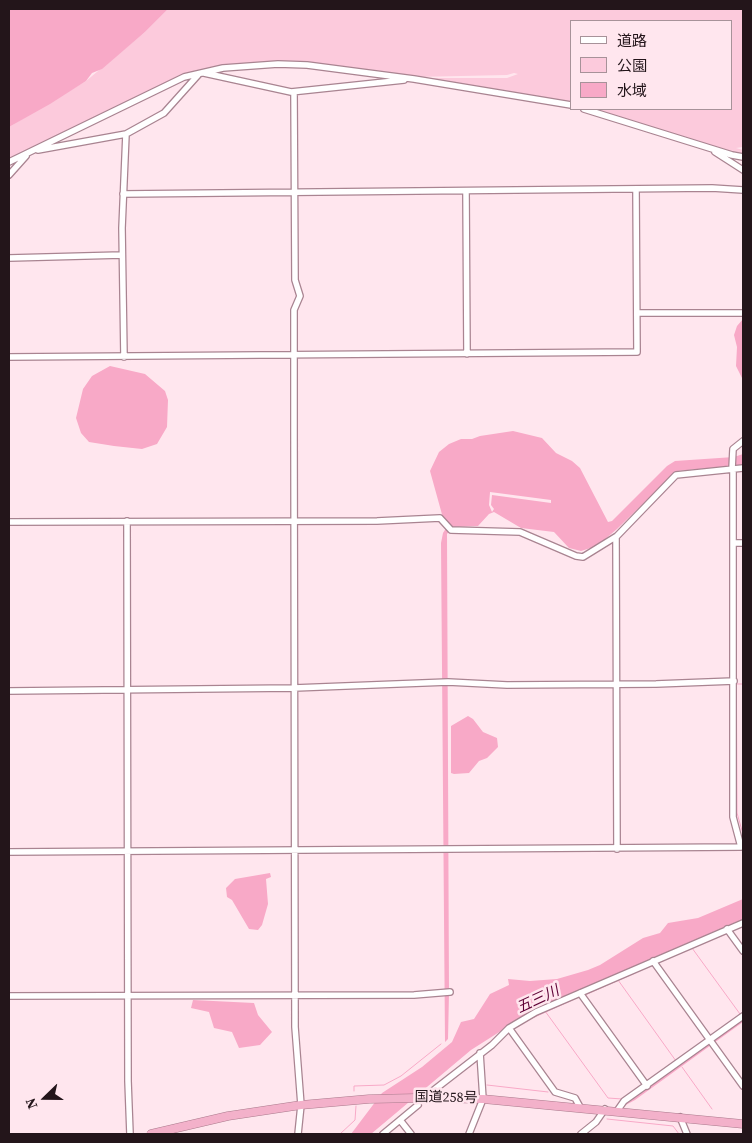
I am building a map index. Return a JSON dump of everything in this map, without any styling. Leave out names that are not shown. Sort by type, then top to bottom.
[{"type":"highway","name":"国道258号","points":[[151,1134],[228,1116],[301,1105],[368,1099],[418,1101],[483,1098],[742,1123]]},
{"type":"street","points":[[9,162],[184,78],[201,72],[223,68],[278,64],[307,65],[414,79],[570,105]]},
{"type":"street","points":[[201,72],[294,92],[414,79]]},
{"type":"street","points":[[9,175],[30,152],[126,134],[164,113],[201,72]]},
{"type":"street","points":[[294,92],[295,280],[300,296],[294,310],[295,995],[296,1052],[301,1105],[298,1134]]},
{"type":"street","points":[[587,110],[732,156],[743,157]]},
{"type":"street","points":[[124,357],[122,255],[126,134]]},
{"type":"street","points":[[707,147],[743,170]]},
{"type":"street","points":[[123,194],[712,188],[743,190]]},
{"type":"street","points":[[9,358],[637,352],[636,189]]},
{"type":"street","points":[[466,191],[467,354]]},
{"type":"street","points":[[9,258],[122,255]]},
{"type":"street","points":[[637,313],[743,313]]},
{"type":"street","points":[[9,852],[445,848],[617,849],[741,846],[733,817],[732,456],[733,449],[743,442]]},
{"type":"street","points":[[9,522],[378,521],[440,518],[448,528],[520,532],[576,556],[583,557],[616,538],[676,474],[743,468]]},
{"type":"street","points":[[126,522],[130,1134]]},
{"type":"street","points":[[616,538],[617,849]]},
{"type":"street","points":[[733,543],[743,543]]},
{"type":"street","points":[[9,691],[294,688],[444,682],[507,685],[734,681]]},
{"type":"street","points":[[430,1093],[509,1028],[536,1012],[743,923]]},
{"type":"street","points":[[727,929],[743,951]]},
{"type":"street","points":[[653,961],[743,1086]]},
{"type":"street","points":[[9,996],[414,995],[447,992]]},
{"type":"street","points":[[580,993],[647,1086]]},
{"type":"street","points":[[617,1110],[624,1101],[712,1042],[743,1016]]},
{"type":"street","points":[[509,1028],[555,1092],[575,1098],[580,1107]]},
{"type":"street","points":[[469,1134],[483,1098],[480,1053]]},
{"type":"street","points":[[383,1134],[418,1101]]},
{"type":"street","points":[[581,1134],[596,1122],[605,1110]]},
{"type":"street","points":[[680,1117],[687,1134]]},
{"type":"street","points":[[400,1120],[411,1134]]},
{"type":"green space","points":[[168,9],[743,9],[743,147],[736,148],[743,150],[743,155],[596,110],[732,110],[732,20],[570,20],[570,102],[423,78],[507,78],[518,74],[514,73],[507,75],[415,77],[308,63],[226,65],[183,75],[9,160],[9,127],[86,81],[145,32]]},
{"type":"water","points":[[9,9],[168,9],[145,32],[102,69],[92,73],[86,81],[9,127]]},
{"type":"water","points":[[743,319],[743,380],[736,366],[737,347],[734,335],[737,326]]},
{"type":"water","points":[[110,366],[145,374],[165,391],[168,400],[167,427],[157,444],[142,449],[114,446],[89,442],[81,433],[76,418],[83,389],[92,376]]},
{"type":"water","points":[[513,431],[542,438],[556,453],[572,461],[580,468],[608,522],[612,521],[667,466],[675,461],[734,457],[743,454],[743,465],[677,471],[597,546],[581,551],[569,548],[554,532],[521,528],[494,512],[489,514],[478,526],[452,527],[447,534],[449,993],[448,1039],[445,1042],[441,543],[443,533],[448,525],[443,518],[430,471],[439,452],[449,444],[461,439],[472,439]]},
{"type":"water","points":[[468,716],[473,719],[483,732],[497,738],[498,747],[487,758],[479,761],[469,773],[454,774],[451,773],[451,726]]},
{"type":"water","points":[[270,873],[271,877],[266,879],[268,904],[262,925],[258,930],[249,929],[232,900],[227,897],[226,888],[235,879]]},
{"type":"water","name":"五三川","points":[[743,899],[743,919],[537,1008],[471,1050],[371,1134],[351,1134],[382,1093],[422,1067],[452,1042],[461,1022],[474,1019],[490,994],[509,985],[508,979],[530,981],[557,979],[588,970],[600,965],[643,938],[660,933],[668,923],[698,918]]},
{"type":"water","points":[[193,1000],[254,1003],[258,1015],[272,1032],[260,1045],[239,1048],[232,1032],[214,1028],[209,1012],[191,1008]]},
{"type":"water","points":[[743,1019],[743,1022],[635,1100],[622,1107]]},
{"type":"pier","points":[[490,492],[551,500],[551,503],[492,495],[491,505],[494,509],[492,512],[489,505]]},
{"type":"waterway","points":[[736,593],[737,813],[743,834]]},
{"type":"waterway","points":[[737,684],[743,684]]},
{"type":"waterway","points":[[716,938],[726,934]]},
{"type":"waterway","points":[[692,948],[740,1014]]},
{"type":"waterway","points":[[585,995],[635,973]]},
{"type":"waterway","points":[[618,980],[676,1061]]},
{"type":"waterway","name":"五三川","points":[[528,1020],[579,997]]},
{"type":"waterway","name":"五三川","points":[[545,1011],[608,1098],[622,1099]]},
{"type":"waterway","points":[[354,1091],[354,1086],[384,1085],[401,1076],[441,1044]]},
{"type":"waterway","points":[[682,1067],[712,1109]]},
{"type":"waterway","points":[[487,1085],[548,1092]]},
{"type":"waterway","points":[[340,1134],[355,1120],[356,1106]]},
{"type":"waterway","points":[[607,1119],[673,1126],[679,1134]]}]
